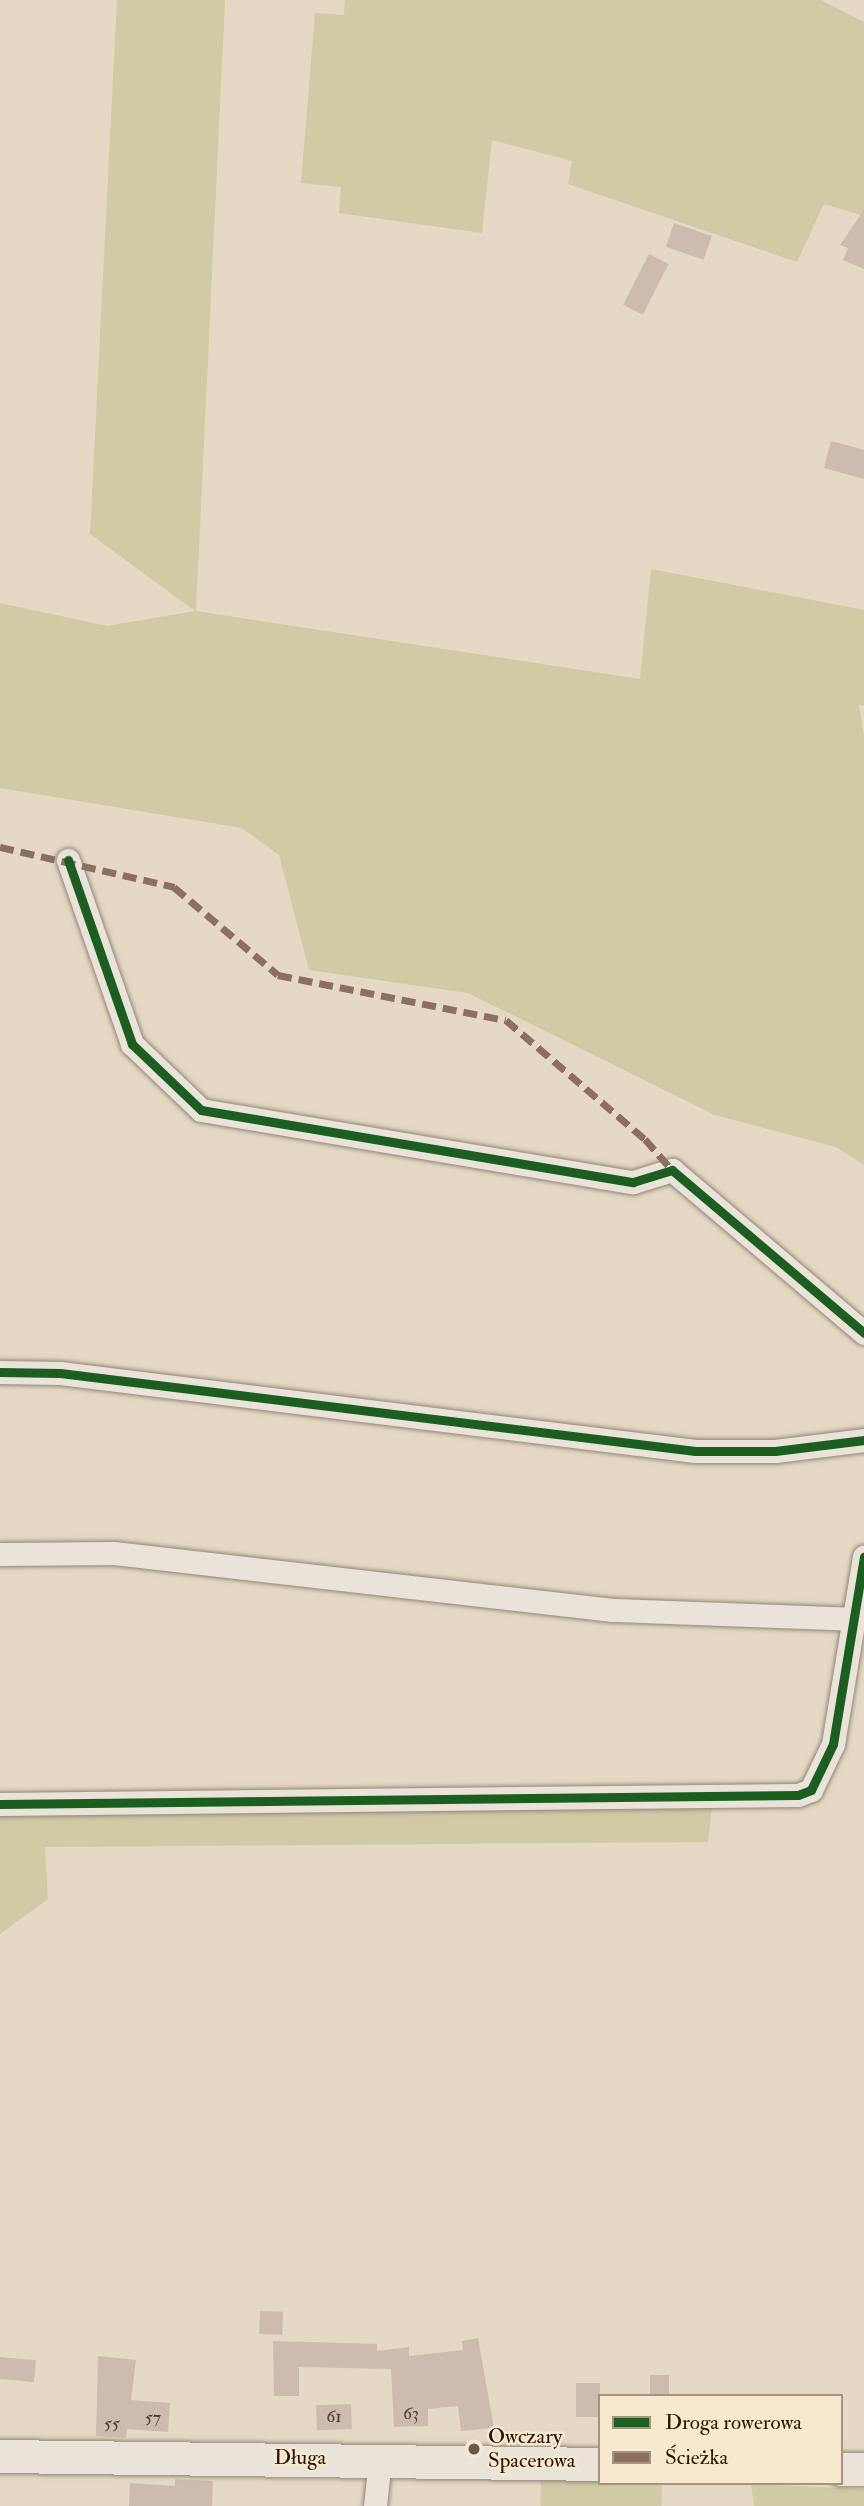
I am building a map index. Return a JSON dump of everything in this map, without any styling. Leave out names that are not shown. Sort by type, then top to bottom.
[{"type":"street","points":[[68,860],[132,1044],[201,1110],[633,1181],[672,1170],[864,1333]]},
{"type":"street","points":[[0,1372],[60,1373],[695,1451],[775,1451],[864,1440]]},
{"type":"street","points":[[0,1554],[114,1553],[613,1610],[854,1619]]},
{"type":"street","points":[[0,1804],[798,1795],[819,1777],[833,1744],[864,1557]]},
{"type":"street","name":"Długa","points":[[0,2456],[598,2464]]},
{"type":"street","points":[[375,2506],[380,2459]]},
{"type":"street","points":[[843,2469],[864,2469]]},
{"type":"shaded area","points":[[117,0],[225,0],[196,611],[640,679],[651,569],[864,610],[864,706],[859,705],[864,736],[864,1165],[836,1147],[715,1115],[468,993],[309,970],[279,855],[242,828],[0,788],[0,603],[107,626],[195,611],[90,534]]},
{"type":"shaded area","points":[[345,0],[821,0],[864,22],[864,216],[824,204],[797,262],[568,184],[572,161],[492,140],[482,233],[339,213],[341,187],[301,183],[315,13],[344,15]]},
{"type":"shaded area","points":[[713,1798],[708,1842],[45,1847],[48,1899],[0,1934],[0,1802]]},
{"type":"shaded area","points":[[541,2480],[598,2481],[598,2485],[662,2485],[662,2506],[541,2506]]},
{"type":"shaded area","points":[[751,2485],[864,2489],[864,2506],[754,2506]]},
{"type":"building","points":[[864,210],[864,269],[843,260],[848,248],[840,245]]},
{"type":"building","points":[[674,223],[712,236],[704,260],[666,247]]},
{"type":"building","points":[[649,254],[669,264],[643,315],[623,305]]},
{"type":"building","points":[[831,441],[864,450],[864,479],[824,468]]},
{"type":"building","points":[[260,2311],[283,2312],[282,2335],[259,2334]]},
{"type":"building","points":[[478,2338],[494,2428],[461,2431],[458,2406],[428,2409],[428,2426],[394,2427],[391,2369],[299,2367],[299,2396],[274,2396],[273,2341],[377,2344],[377,2351],[409,2347],[409,2356],[463,2350],[462,2341]]},
{"type":"building","points":[[98,2356],[136,2360],[131,2400],[170,2403],[168,2432],[127,2429],[126,2438],[96,2436]]},
{"type":"building","points":[[0,2357],[36,2360],[34,2382],[0,2379]]},
{"type":"building","points":[[650,2375],[669,2375],[669,2394],[650,2394]]},
{"type":"building","points":[[576,2383],[600,2383],[598,2417],[576,2417]]},
{"type":"building","points":[[351,2404],[352,2429],[317,2430],[316,2405]]},
{"type":"building","points":[[175,2479],[213,2481],[212,2506],[129,2506],[130,2483],[175,2486]]},
{"type":"marked path","points":[[0,847],[174,887],[278,975],[506,1020],[645,1139],[672,1170]]},
{"type":"cycle path","points":[[68,860],[132,1044],[201,1110],[633,1182],[672,1170],[864,1333]]},
{"type":"cycle path","points":[[0,1372],[60,1373],[695,1451],[775,1451],[864,1440]]},
{"type":"cycle path","points":[[0,1804],[798,1795],[811,1790],[833,1744],[864,1557]]},
{"type":"place","name":"Owczary Spacerowa","points":[[474,2449]]}]
